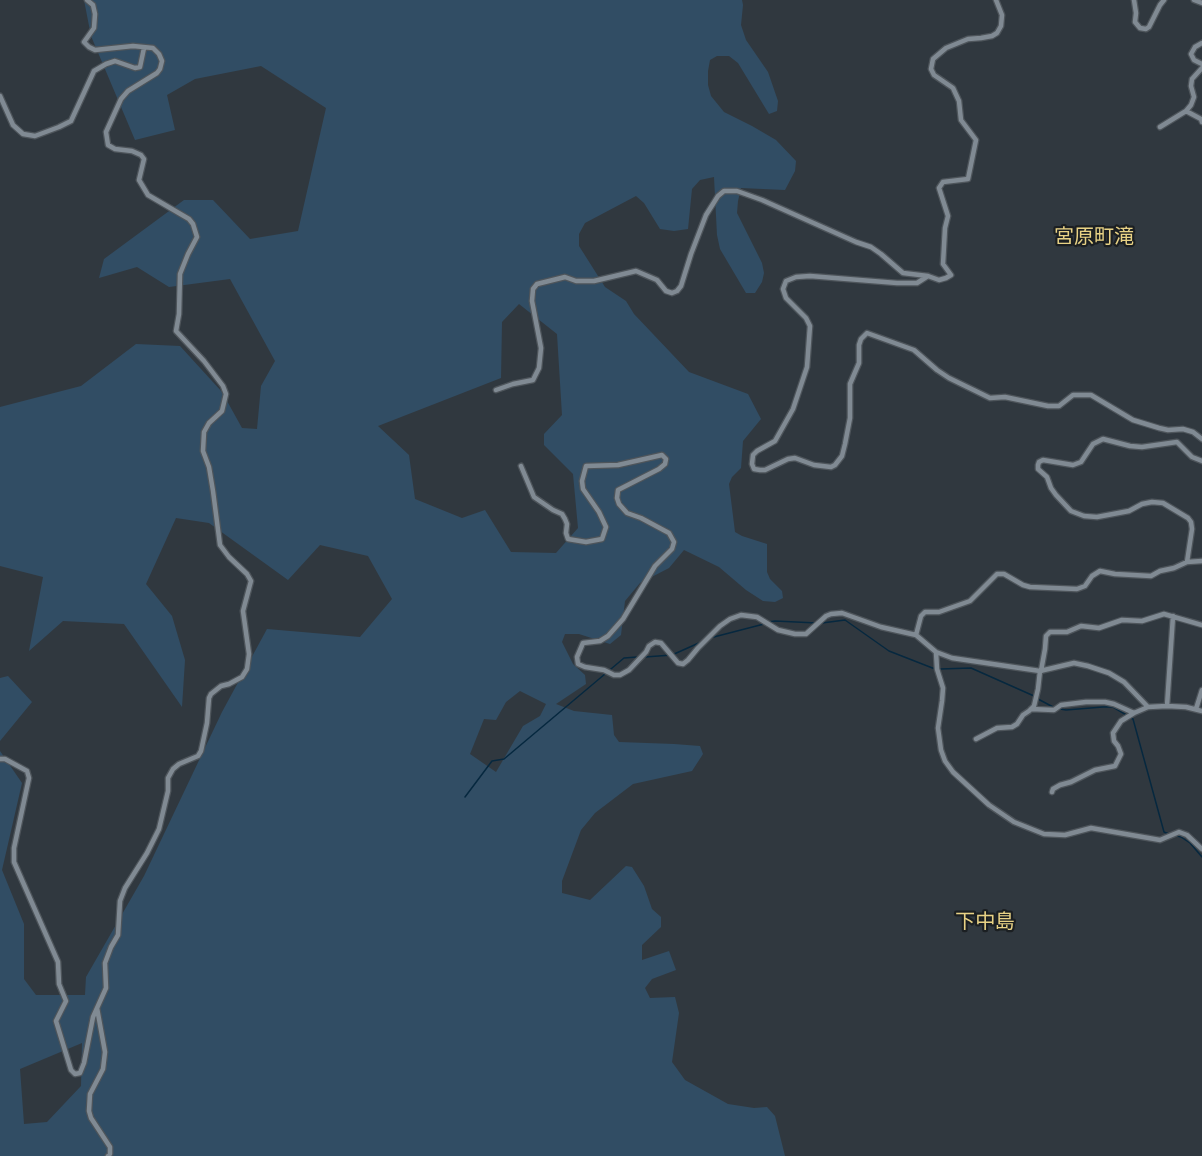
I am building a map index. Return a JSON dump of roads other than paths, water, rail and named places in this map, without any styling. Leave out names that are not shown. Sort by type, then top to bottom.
[{"type":"street","points":[[0,759],[5,759],[27,771],[29,778],[14,848],[14,862],[58,962],[59,984],[66,1001],[56,1021],[68,1063],[75,1074],[80,1073],[93,1017],[106,988],[105,963],[118,935],[120,901],[159,829],[168,791],[168,778],[173,768],[198,756],[204,744],[211,694],[221,686],[242,677],[248,669],[249,654],[243,611],[250,580],[220,545],[209,467],[202,451],[204,432],[209,423],[222,411],[226,394],[223,386],[204,361],[176,331],[179,314],[180,274],[197,237],[193,224],[189,219],[148,195],[139,180],[144,159],[141,155],[108,145],[106,132],[121,99],[128,91],[157,73],[162,61],[153,48],[133,46],[95,50],[89,47],[84,42],[94,27],[95,14],[93,5],[87,0]]},
{"type":"street","points":[[496,390],[532,380],[536,376],[541,348],[532,301],[533,289],[537,285],[565,277],[576,281],[594,281],[636,271],[657,280],[666,291],[672,293],[677,291],[681,286],[706,215],[724,191],[737,191],[779,206],[871,247],[903,273],[928,276],[939,280],[951,275],[943,264],[948,216],[939,188],[943,182],[968,179],[976,140],[961,120],[959,101],[953,88],[934,75],[933,60],[946,48],[968,39],[992,36],[997,33],[1001,26],[1002,15],[996,0]]},
{"type":"street","points":[[1134,0],[1135,22],[1140,28],[1146,29],[1164,0]]},
{"type":"street","points":[[1194,0],[1202,3]]},
{"type":"street","points":[[1160,127],[1186,111],[1191,105],[1194,97],[1192,79],[1202,66],[1194,60],[1191,54],[1195,47],[1202,43]]},
{"type":"street","points":[[0,96],[13,124],[23,134],[35,136],[71,121],[94,71],[115,61],[135,68],[140,67],[144,48]]},
{"type":"street","points":[[1186,111],[1201,118],[1202,122]]},
{"type":"street","points":[[928,276],[917,283],[810,276],[796,277],[786,281],[783,289],[786,298],[806,318],[810,326],[807,367],[793,409],[775,441],[753,455],[754,469],[765,470],[795,458],[814,465],[831,467],[835,465],[842,456],[845,444],[850,417],[850,384],[859,363],[859,345],[867,333],[914,350],[949,378],[990,398],[1005,397],[1048,406],[1059,406],[1073,394],[1092,394],[1133,420],[1168,430],[1183,429],[1193,432],[1202,439]]},
{"type":"street","points":[[1187,562],[1192,529],[1188,518],[1163,503],[1152,502],[1129,511],[1097,517],[1084,516],[1071,511],[1056,495],[1047,477],[1038,469],[1038,465],[1042,460],[1073,465],[1081,462],[1093,444],[1103,439],[1142,447],[1176,442],[1192,457],[1202,461]]},
{"type":"street","points":[[521,466],[534,497],[562,514],[567,524],[568,539],[586,543],[602,539],[606,527],[583,489],[582,481],[586,466],[618,465],[662,455],[666,459],[665,464],[659,469],[618,490],[617,498],[627,513],[669,533],[674,542],[672,549],[655,566],[623,618],[608,636],[583,643],[577,657],[578,664],[585,667],[620,675],[629,670],[655,642],[661,643],[678,663],[682,664],[720,626],[741,615],[757,616],[778,630],[807,634],[826,616],[842,613],[881,627],[916,634],[936,652],[952,658],[1040,671],[1074,663],[1101,670],[1124,682],[1148,707]]},
{"type":"street","points":[[916,634],[921,616],[925,612],[939,612],[969,601],[997,574],[1004,574],[1030,587],[1077,589],[1085,586],[1092,576],[1100,571],[1150,576],[1187,562],[1202,561]]},
{"type":"street","points":[[975,739],[997,728],[1016,726],[1023,715],[1031,709],[1038,692],[1046,636],[1050,632],[1067,632],[1081,626],[1099,628],[1120,620],[1142,621],[1162,614],[1202,625]]},
{"type":"street","points":[[1167,706],[1173,616]]},
{"type":"street","points":[[936,652],[937,669],[943,688],[938,731],[942,754],[958,778],[1003,816],[1039,832],[1054,835],[1065,835],[1091,828],[1160,840],[1176,832],[1183,832],[1202,849]]},
{"type":"street","points":[[1196,709],[1202,690]]},
{"type":"street","points":[[1031,709],[1053,710],[1060,705],[1105,702],[1134,713]]},
{"type":"street","points":[[1052,792],[1060,784],[1071,782],[1095,770],[1115,766],[1121,754],[1114,741],[1113,733],[1121,721],[1134,713],[1148,707],[1167,706],[1202,711]]},
{"type":"street","points":[[97,1008],[105,1052],[103,1069],[90,1094],[89,1111],[110,1147],[108,1156]]},
{"type":"waterway","points":[[822,623],[845,620],[889,651],[935,669]]},
{"type":"waterway","points":[[768,622],[817,623]]},
{"type":"waterway","points":[[710,638],[764,624]]},
{"type":"waterway","points":[[645,657],[672,655],[701,642]]},
{"type":"waterway","points":[[465,797],[492,761],[504,759],[624,658],[637,657]]},
{"type":"waterway","points":[[940,669],[971,668],[1034,696]]},
{"type":"waterway","points":[[1038,699],[1055,708]]},
{"type":"waterway","points":[[1060,709],[1113,707],[1133,719],[1164,832],[1169,834]]},
{"type":"waterway","points":[[1174,835],[1190,843],[1202,857]]},
{"type":"district","name":"宮原町滝","points":[[1094,236]]},
{"type":"district","name":"下中島","points":[[985,921]]}]
